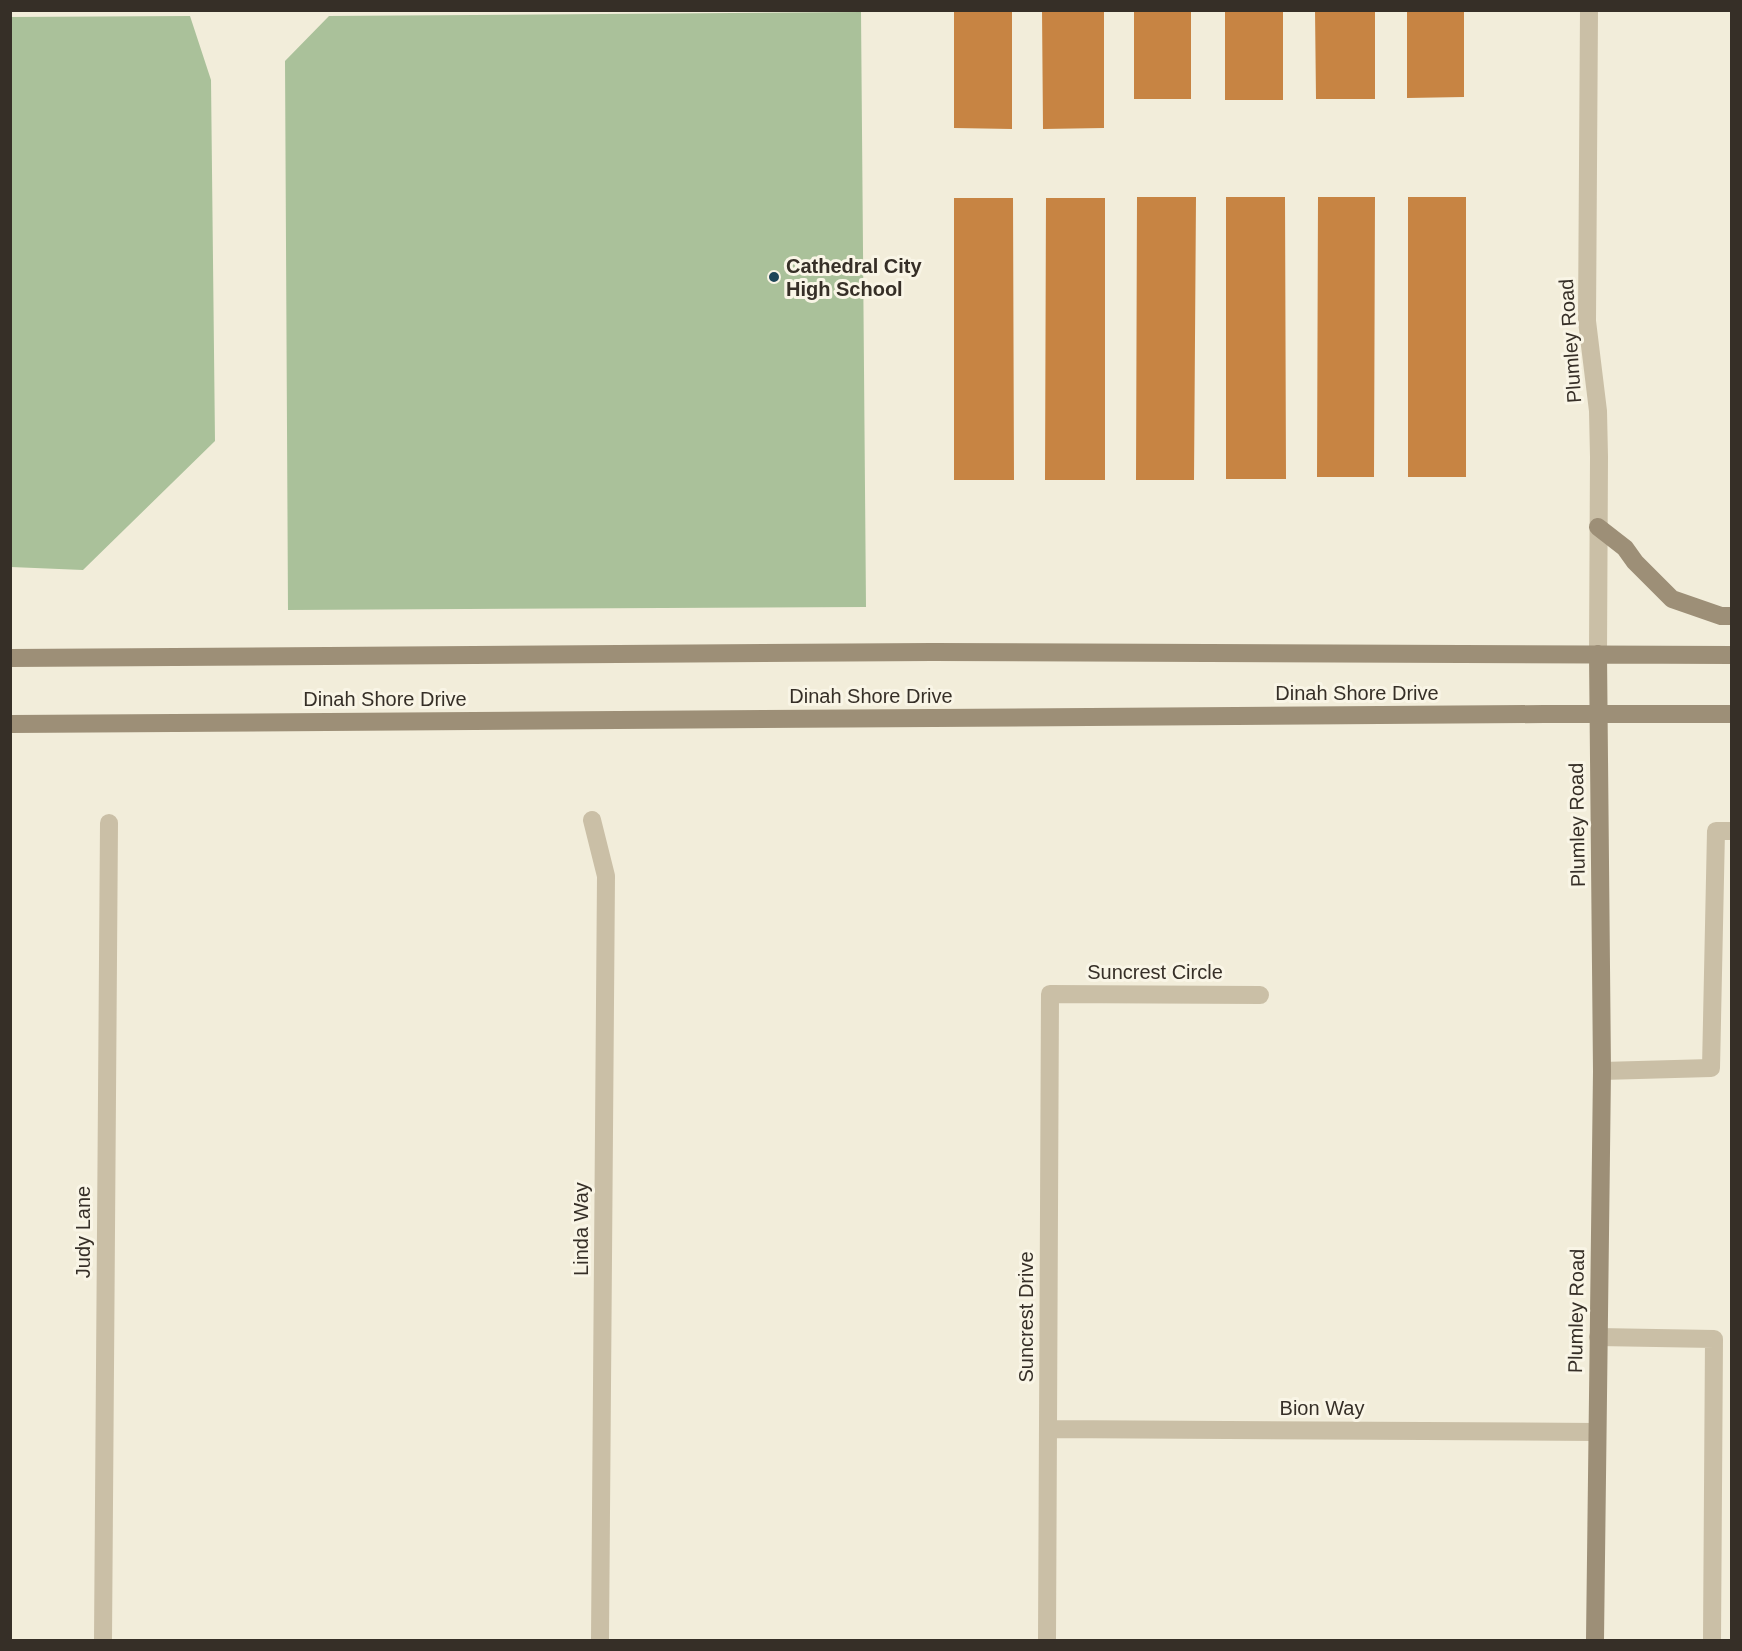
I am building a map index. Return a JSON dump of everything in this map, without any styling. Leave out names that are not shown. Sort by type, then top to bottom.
[{"type":"main road","points":[[1598,527],[1624,548],[1672,598],[1721,616],[1731,616]]},
{"type":"main road","name":"Dinah Shore Drive","points":[[10,658],[932,652],[1731,655]]},
{"type":"main road","name":"Plumley Road","points":[[1595,1641],[1602,1071],[1598,654]]},
{"type":"main road","name":"Dinah Shore Drive","points":[[10,724],[1731,714]]},
{"type":"street","name":"Plumley Road","points":[[1589,10],[1587,321],[1598,411],[1598,654]]},
{"type":"street","name":"Linda Way","points":[[592,820],[606,876],[600,1641]]},
{"type":"street","name":"Judy Lane","points":[[103,1641],[109,823]]},
{"type":"street","points":[[1602,1071],[1710,1068],[1716,831],[1731,831]]},
{"type":"street","name":"Suncrest Circle","points":[[1050,994],[1260,995]]},
{"type":"street","name":"Suncrest Drive","points":[[1047,1641],[1050,994]]},
{"type":"street","points":[[1598,1337],[1714,1339],[1712,1641]]},
{"type":"street","name":"Bion Way","points":[[1048,1429],[1597,1432]]},
{"type":"green space","points":[[861,12],[866,607],[288,610],[285,61],[329,16]]},
{"type":"green space","points":[[190,16],[211,80],[215,441],[83,570],[11,567],[11,17]]},
{"type":"building","points":[[954,10],[1012,10],[1012,129],[954,128]]},
{"type":"building","points":[[1042,10],[1104,10],[1104,128],[1043,129]]},
{"type":"building","points":[[1134,10],[1191,10],[1191,99],[1134,99]]},
{"type":"building","points":[[1225,10],[1283,10],[1283,100],[1225,100]]},
{"type":"building","points":[[1315,10],[1375,10],[1375,99],[1316,99]]},
{"type":"building","points":[[1407,10],[1464,10],[1464,97],[1407,98]]},
{"type":"building","points":[[1137,197],[1196,197],[1194,480],[1136,480]]},
{"type":"building","points":[[1226,197],[1285,197],[1286,479],[1226,479]]},
{"type":"building","points":[[1318,197],[1375,197],[1374,477],[1317,477]]},
{"type":"building","points":[[1408,197],[1466,197],[1466,477],[1408,477]]},
{"type":"building","points":[[954,198],[1013,198],[1014,480],[954,480]]},
{"type":"building","points":[[1046,198],[1105,198],[1105,480],[1045,480]]},
{"type":"place","name":"Cathedral City High School","points":[[774,277]]}]
